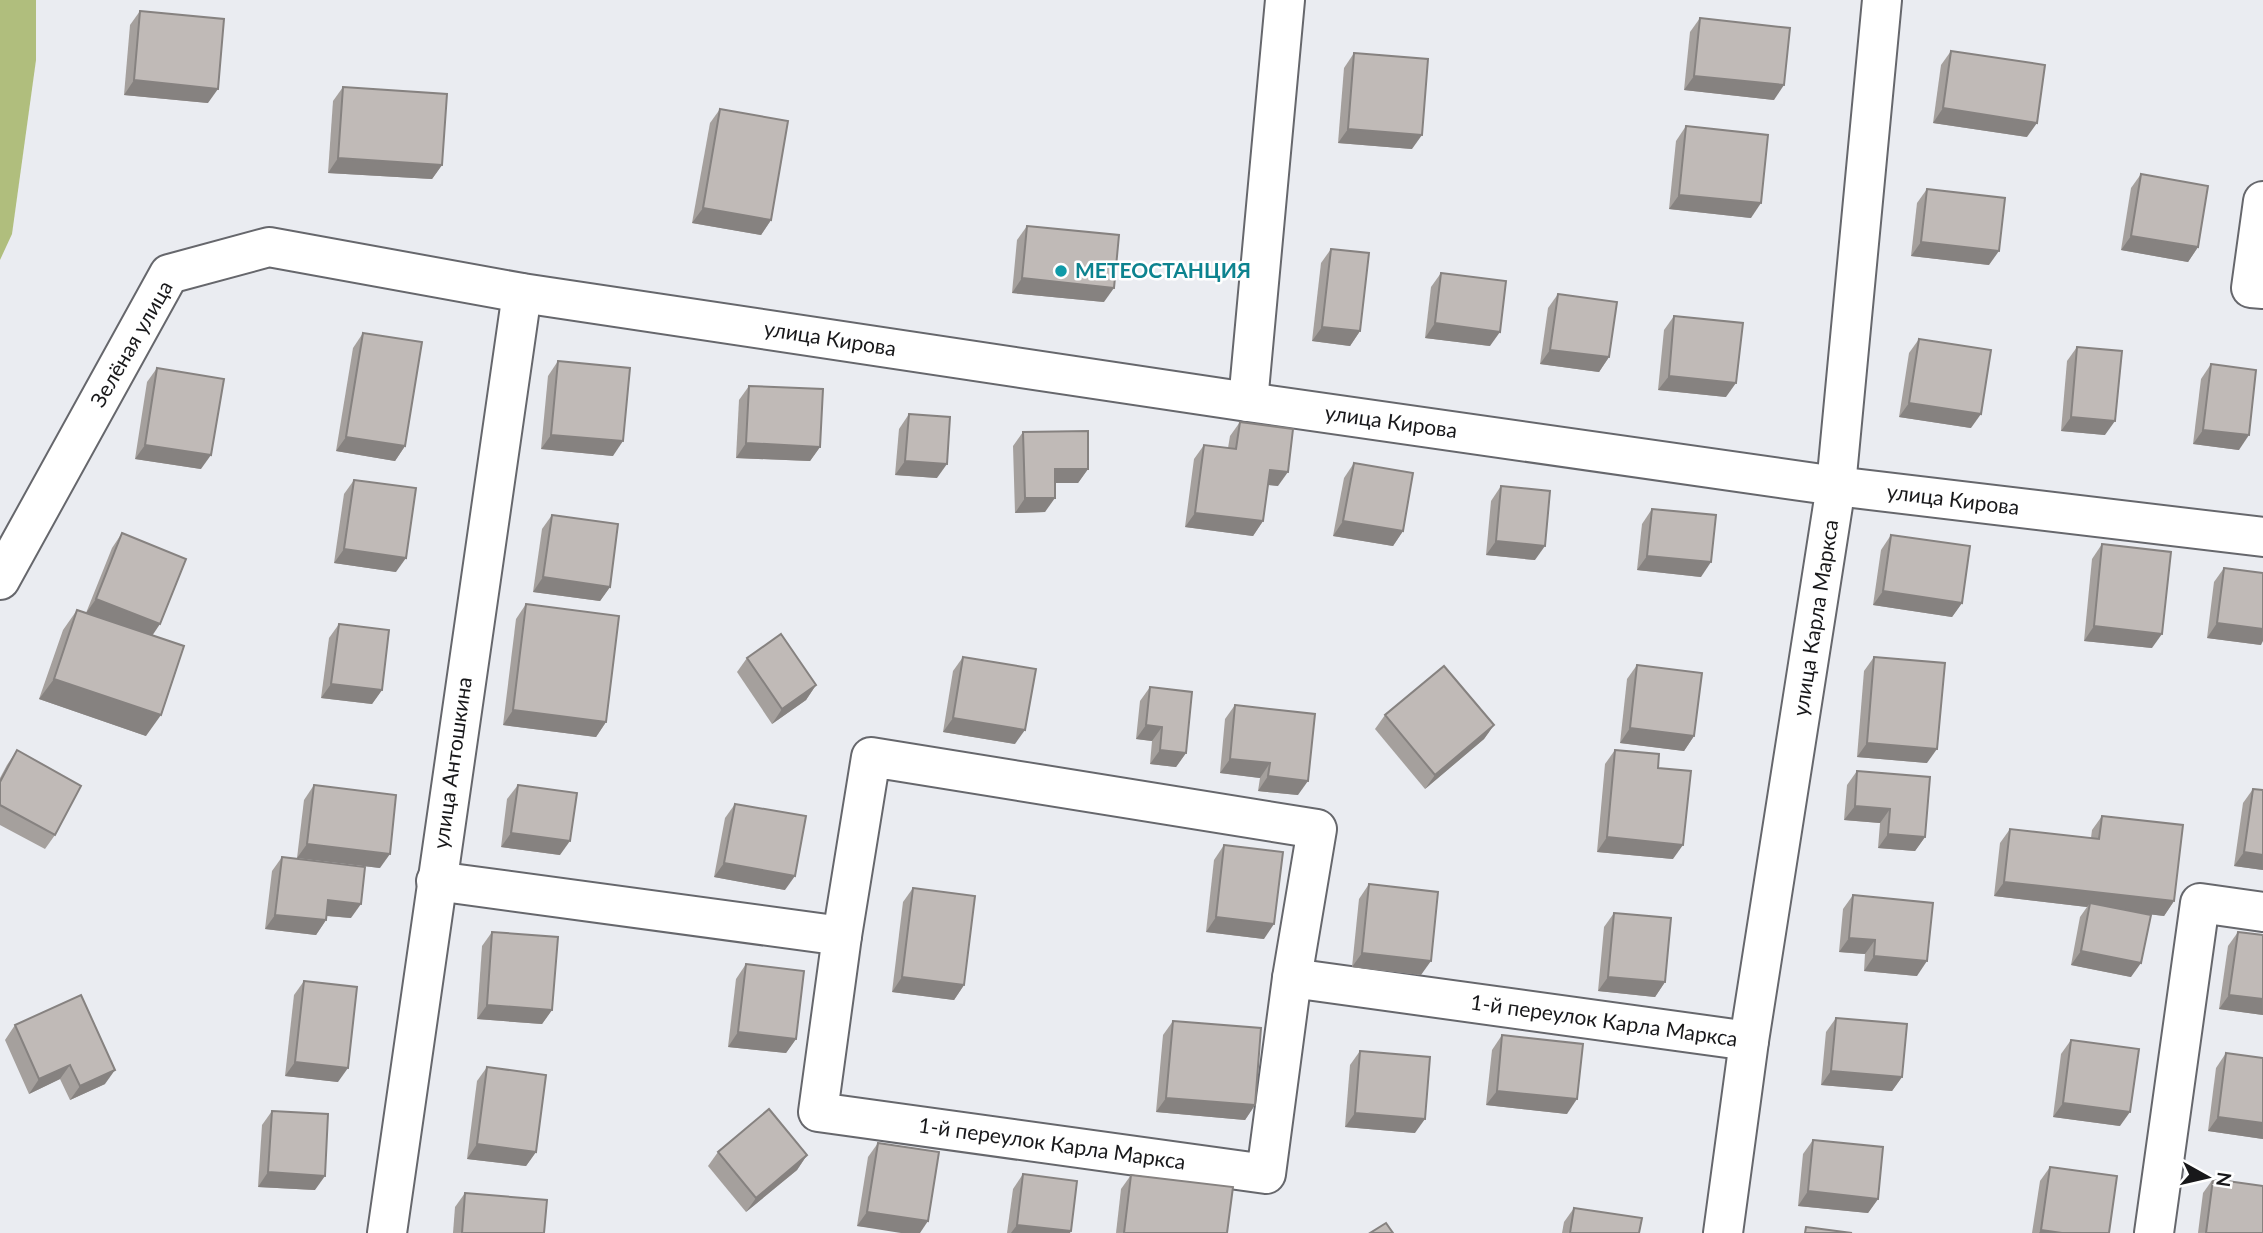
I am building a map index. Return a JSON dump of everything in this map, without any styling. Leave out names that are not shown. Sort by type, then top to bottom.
[{"type":"street","points":[[1248,402],[1285,0]]},
{"type":"street","name":"улица Карла Маркса","points":[[1723,1233],[1749,1041],[1836,486],[1882,0]]},
{"type":"street","points":[[2263,201],[2251,288],[2263,289]]},
{"type":"street","name":"Зелёная улица","points":[[0,579],[169,274],[269,247],[522,293]]},
{"type":"street","name":"улица Кирова","points":[[522,293],[1248,402],[1836,486],[2263,537]]},
{"type":"street","name":"улица Антошкина","points":[[387,1233],[522,293]]},
{"type":"street","name":"1-й переулок Карла Маркса","points":[[871,757],[1317,829],[1292,978],[1266,1174],[818,1112],[842,936],[871,757]]},
{"type":"street","points":[[436,881],[842,936]]},
{"type":"street","points":[[2154,1233],[2200,903],[2263,912]]},
{"type":"street","name":"1-й переулок Карла Маркса","points":[[1292,978],[1749,1041]]},
{"type":"green space","points":[[0,0],[36,0],[36,60],[12,234],[0,260]]},
{"type":"building","points":[[140,11],[224,19],[218,89],[134,80]]},
{"type":"building","points":[[1700,18],[1790,28],[1784,85],[1694,76]]},
{"type":"building","points":[[1951,51],[2045,65],[2037,123],[1943,108]]},
{"type":"building","points":[[1354,53],[1428,59],[1422,135],[1348,129]]},
{"type":"building","points":[[343,87],[447,94],[442,165],[338,158]]},
{"type":"building","points":[[720,109],[788,121],[771,220],[703,208]]},
{"type":"building","points":[[1686,126],[1768,135],[1761,203],[1679,195]]},
{"type":"building","points":[[2141,174],[2208,186],[2198,247],[2131,236]]},
{"type":"building","points":[[1927,189],[2005,198],[1999,251],[1921,242]]},
{"type":"building","name":"МЕТЕОСТАНЦИЯ","points":[[1027,226],[1119,235],[1114,288],[1022,278]]},
{"type":"building","points":[[1331,249],[1369,253],[1360,331],[1322,327]]},
{"type":"building","points":[[1441,273],[1506,281],[1500,332],[1435,323]]},
{"type":"building","points":[[1558,294],[1617,302],[1609,357],[1550,350]]},
{"type":"building","points":[[1674,316],[1743,323],[1736,383],[1669,376]]},
{"type":"building","points":[[363,333],[422,342],[405,446],[346,437]]},
{"type":"building","points":[[1919,339],[1991,350],[1981,414],[1909,403]]},
{"type":"building","points":[[2077,347],[2122,351],[2115,421],[2071,417]]},
{"type":"building","points":[[558,361],[630,368],[623,441],[551,435]]},
{"type":"building","points":[[2211,364],[2256,370],[2249,435],[2203,430]]},
{"type":"building","points":[[157,368],[224,379],[211,455],[145,445]]},
{"type":"building","points":[[749,386],[823,389],[820,447],[746,443]]},
{"type":"building","points":[[909,414],[950,417],[947,464],[905,461]]},
{"type":"building","points":[[1240,422],[1293,429],[1288,472],[1270,470],[1263,521],[1195,513],[1204,445],[1236,449]]},
{"type":"building","points":[[1088,431],[1088,469],[1055,469],[1055,498],[1025,498],[1023,432]]},
{"type":"building","points":[[1354,463],[1413,473],[1403,531],[1343,521]]},
{"type":"building","points":[[354,480],[416,488],[406,558],[344,549]]},
{"type":"building","points":[[1501,486],[1550,491],[1545,546],[1496,541]]},
{"type":"building","points":[[1652,509],[1716,515],[1711,562],[1647,556]]},
{"type":"building","points":[[552,515],[618,524],[610,587],[543,577]]},
{"type":"building","points":[[122,533],[186,559],[160,624],[96,599]]},
{"type":"building","points":[[1891,535],[1970,546],[1962,603],[1883,591]]},
{"type":"building","points":[[2102,544],[2171,552],[2162,634],[2094,626]]},
{"type":"building","points":[[2224,568],[2263,573],[2263,629],[2217,623]]},
{"type":"building","points":[[526,604],[619,616],[606,722],[513,710]]},
{"type":"building","points":[[77,610],[184,646],[161,715],[54,679]]},
{"type":"building","points":[[339,624],[389,630],[382,690],[331,684]]},
{"type":"building","points":[[781,634],[816,685],[782,709],[747,658]]},
{"type":"building","points":[[963,657],[1036,669],[1025,730],[953,718]]},
{"type":"building","points":[[1874,657],[1945,663],[1937,749],[1867,743]]},
{"type":"building","points":[[1637,665],[1702,673],[1694,736],[1630,728]]},
{"type":"building","points":[[1444,666],[1494,725],[1435,775],[1385,715]]},
{"type":"building","points":[[1150,687],[1192,692],[1186,753],[1160,750],[1162,727],[1146,725]]},
{"type":"building","points":[[1235,705],[1315,714],[1308,781],[1268,776],[1270,763],[1230,759]]},
{"type":"building","points":[[17,750],[81,786],[55,835],[0,805],[0,782]]},
{"type":"building","points":[[1615,750],[1659,754],[1658,768],[1691,771],[1683,845],[1607,837]]},
{"type":"building","points":[[1857,771],[1930,777],[1925,837],[1888,834],[1890,809],[1855,806]]},
{"type":"building","points":[[314,785],[396,795],[390,854],[307,844]]},
{"type":"building","points":[[518,785],[577,793],[570,841],[511,833]]},
{"type":"building","points":[[2253,789],[2263,790],[2263,855],[2244,852]]},
{"type":"building","points":[[735,804],[806,816],[795,876],[724,863]]},
{"type":"building","points":[[2102,816],[2183,825],[2174,901],[2004,882],[2010,829],[2099,839]]},
{"type":"building","points":[[1224,845],[1283,852],[1274,924],[1216,917]]},
{"type":"building","points":[[282,857],[365,867],[361,904],[328,900],[326,920],[275,915]]},
{"type":"building","points":[[1369,884],[1438,892],[1431,961],[1362,953]]},
{"type":"building","points":[[913,888],[975,896],[964,985],[902,977]]},
{"type":"building","points":[[1853,895],[1933,903],[1927,961],[1874,956],[1875,940],[1849,938]]},
{"type":"building","points":[[2090,903],[2151,915],[2141,963],[2081,951]]},
{"type":"building","points":[[1614,913],[1671,918],[1665,982],[1608,977]]},
{"type":"building","points":[[492,932],[558,937],[552,1010],[487,1005]]},
{"type":"building","points":[[2238,932],[2263,935],[2263,999],[2229,995]]},
{"type":"building","points":[[746,964],[804,971],[796,1039],[738,1032]]},
{"type":"building","points":[[304,981],[357,987],[348,1068],[295,1062]]},
{"type":"building","points":[[81,995],[115,1070],[80,1086],[70,1065],[39,1079],[15,1025]]},
{"type":"building","points":[[1836,1018],[1907,1024],[1902,1077],[1831,1071]]},
{"type":"building","points":[[1173,1021],[1261,1028],[1255,1105],[1166,1098]]},
{"type":"building","points":[[1502,1035],[1583,1044],[1577,1099],[1497,1091]]},
{"type":"building","points":[[2071,1040],[2139,1049],[2130,1112],[2063,1103]]},
{"type":"building","points":[[1360,1051],[1430,1057],[1425,1119],[1355,1113]]},
{"type":"building","points":[[2226,1053],[2263,1058],[2263,1123],[2218,1117]]},
{"type":"building","points":[[487,1067],[546,1075],[536,1152],[477,1144]]},
{"type":"building","points":[[769,1109],[807,1155],[756,1198],[718,1152]]},
{"type":"building","points":[[272,1111],[328,1114],[325,1176],[268,1172]]},
{"type":"building","points":[[1813,1140],[1883,1147],[1878,1199],[1808,1191]]},
{"type":"building","points":[[878,1143],[939,1152],[928,1221],[867,1212]]},
{"type":"building","points":[[2050,1167],[2117,1176],[2109,1233],[2041,1230]]},
{"type":"building","points":[[1023,1174],[1077,1181],[1071,1231],[1017,1225]]},
{"type":"building","points":[[1131,1175],[1233,1187],[1227,1233],[1124,1233]]},
{"type":"building","points":[[2213,1179],[2263,1186],[2263,1233],[2206,1233]]},
{"type":"building","points":[[465,1193],[547,1200],[544,1233],[462,1233]]},
{"type":"building","points":[[1574,1208],[1642,1218],[1639,1233],[1570,1233]]},
{"type":"building","points":[[1386,1223],[1393,1233],[1370,1233]]},
{"type":"building","points":[[1806,1227],[1852,1233],[1805,1233]]},
{"type":"place","name":"МЕТЕОСТАНЦИЯ","points":[[1061,271]]}]
